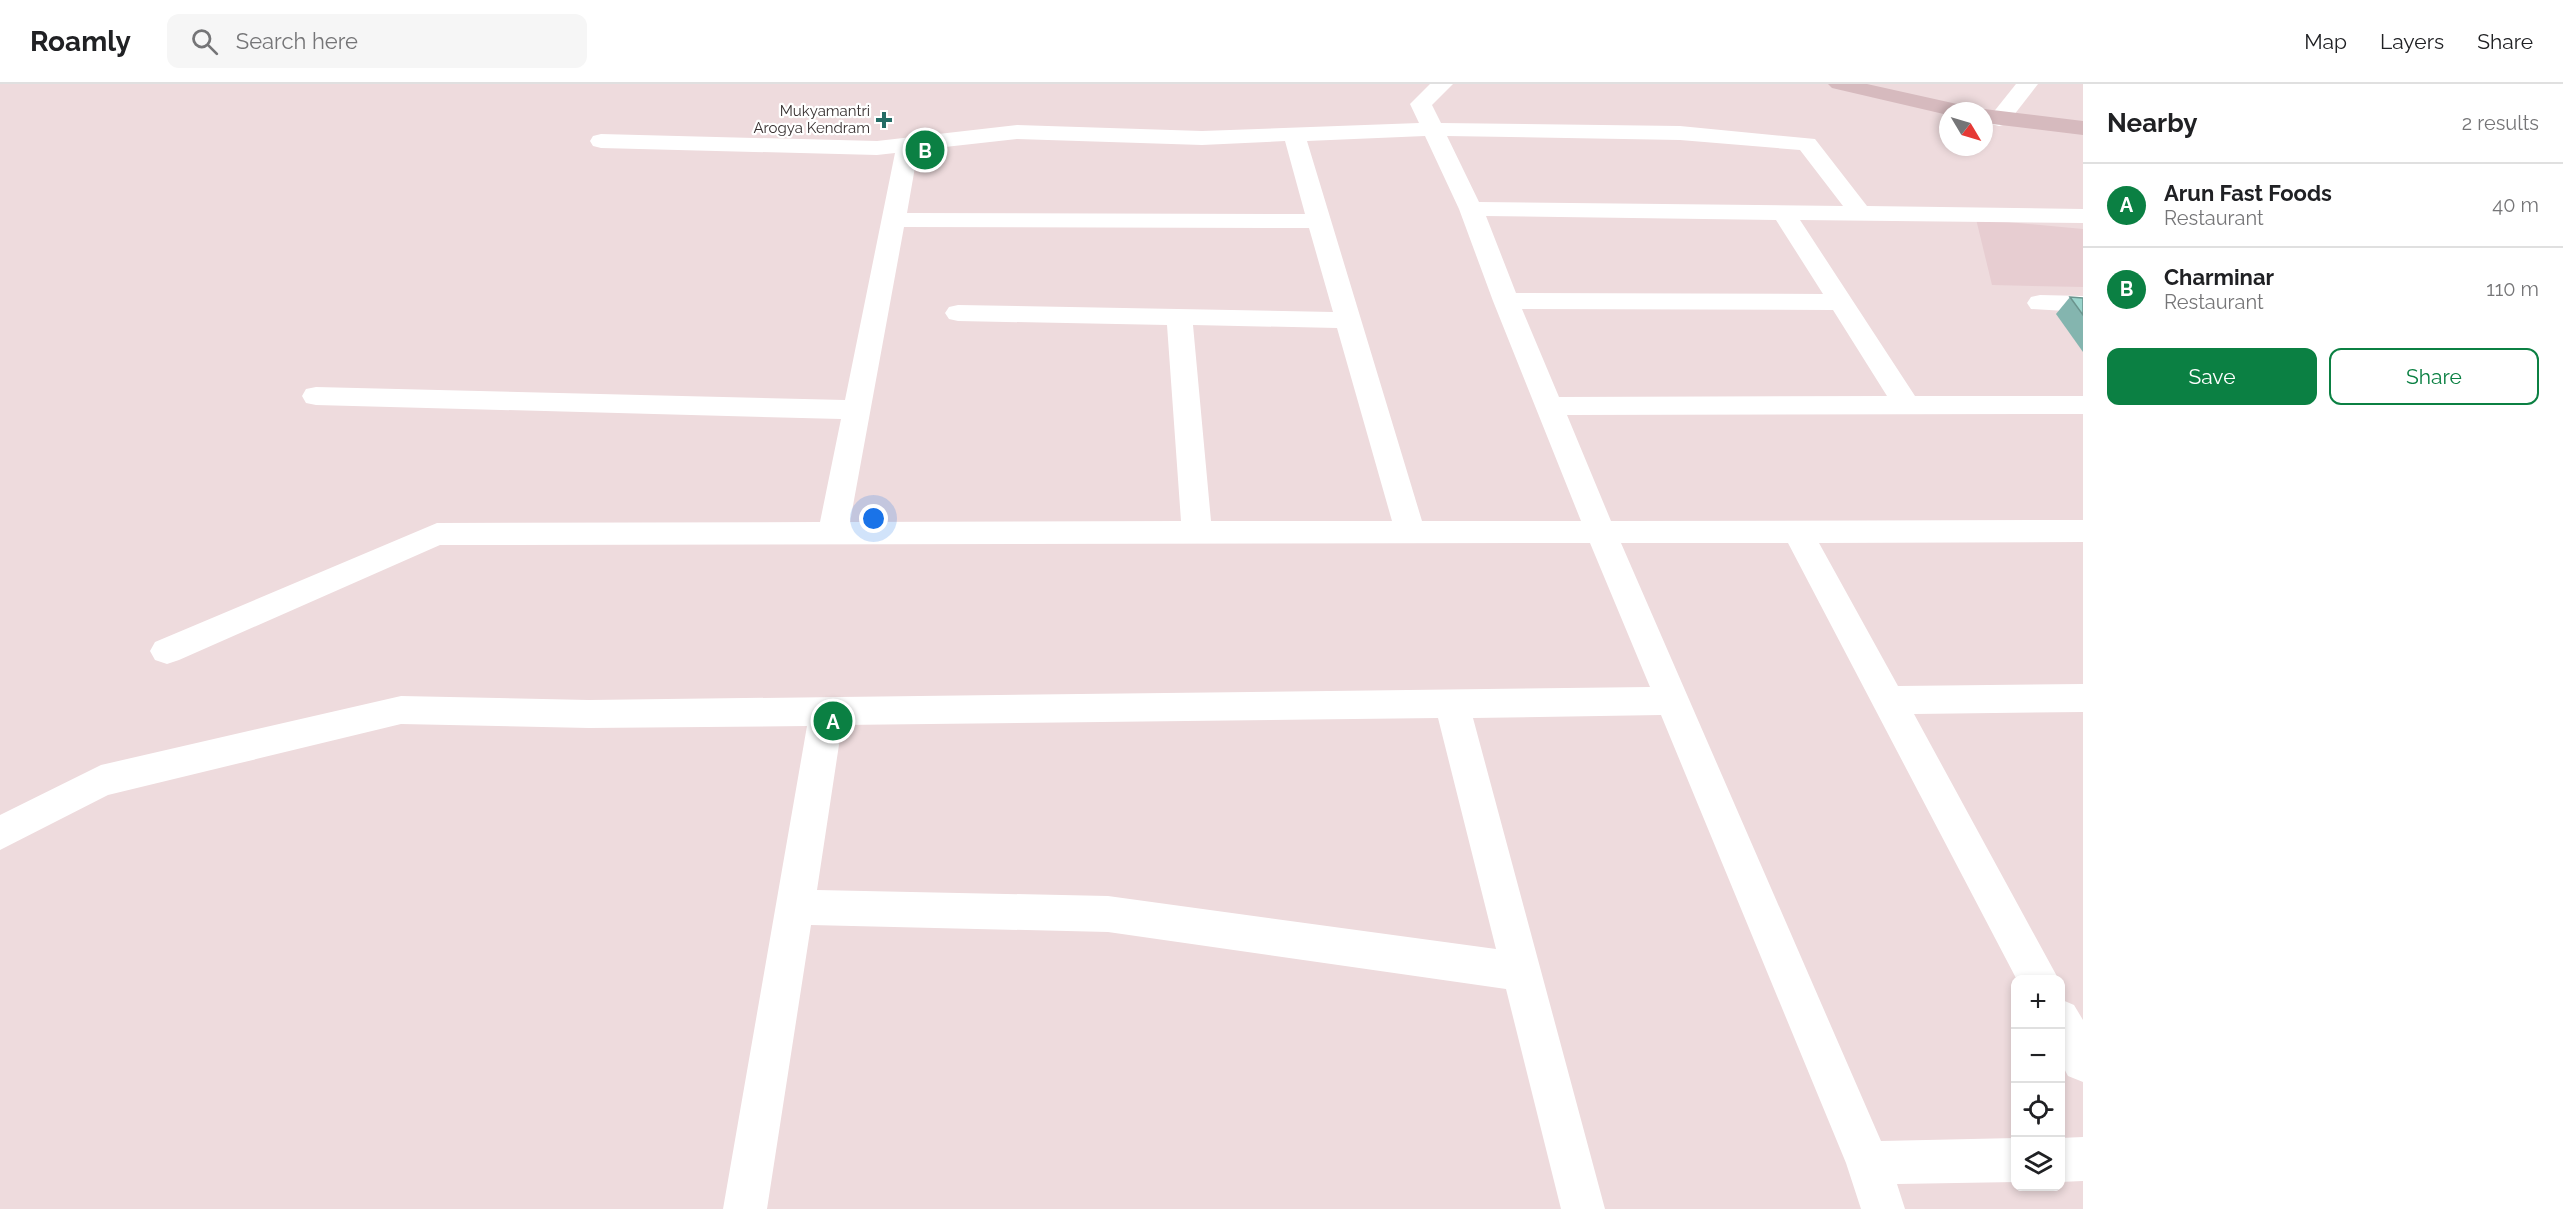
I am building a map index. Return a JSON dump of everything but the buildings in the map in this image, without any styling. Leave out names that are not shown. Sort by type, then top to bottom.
[{"type":"main road","points":[[1839,84],[1939,107]]},
{"type":"main road","points":[[1993,118],[2083,128]]},
{"type":"street","points":[[1442,84],[1420,104],[1471,209],[1506,301],[1601,532],[1868,1163],[1883,1209]]},
{"type":"street","points":[[1993,117],[2027,84]]},
{"type":"street","points":[[601,141],[877,148],[1017,132],[1202,138],[1431,129],[1680,133],[1807,144],[1861,213]]},
{"type":"street","points":[[1294,135],[1410,532]]},
{"type":"street","points":[[832,533],[908,145]]},
{"type":"street","points":[[1471,209],[2083,216]]},
{"type":"street","points":[[1784,213],[1907,405]]},
{"type":"street","points":[[893,220],[1319,221]]},
{"type":"street","points":[[1506,301],[1841,302]]},
{"type":"street","points":[[2040,303],[2083,304]]},
{"type":"street","points":[[958,313],[1348,320]]},
{"type":"street","points":[[1179,317],[1197,532]]},
{"type":"street","points":[[316,396],[857,410]]},
{"type":"street","points":[[1551,406],[2083,405]]},
{"type":"street","points":[[167,651],[437,534],[2083,531]]},
{"type":"street","points":[[1798,532],[2036,975]]},
{"type":"street","points":[[1889,700],[2083,698]]},
{"type":"street","points":[[0,833],[101,781],[401,710],[589,714],[1673,701]]},
{"type":"street","points":[[1452,704],[1583,1209]]},
{"type":"street","points":[[745,1209],[827,711]]},
{"type":"street","points":[[795,906],[1108,914],[1521,972]]},
{"type":"street","points":[[2065,1027],[2083,1061]]},
{"type":"street","points":[[2065,1160],[2083,1159]]},
{"type":"street","points":[[1868,1163],[2011,1160]]},
{"type":"shaded area","points":[[1976,219],[2083,229],[2083,287],[1992,285]]},
{"type":"place","name":"Mukyamantri Arogya Kendram","points":[[884,120]]},
{"type":"place","name":"Charminar","points":[[925,150]]},
{"type":"place","name":"Arun Fast Foods","points":[[833,721]]}]
